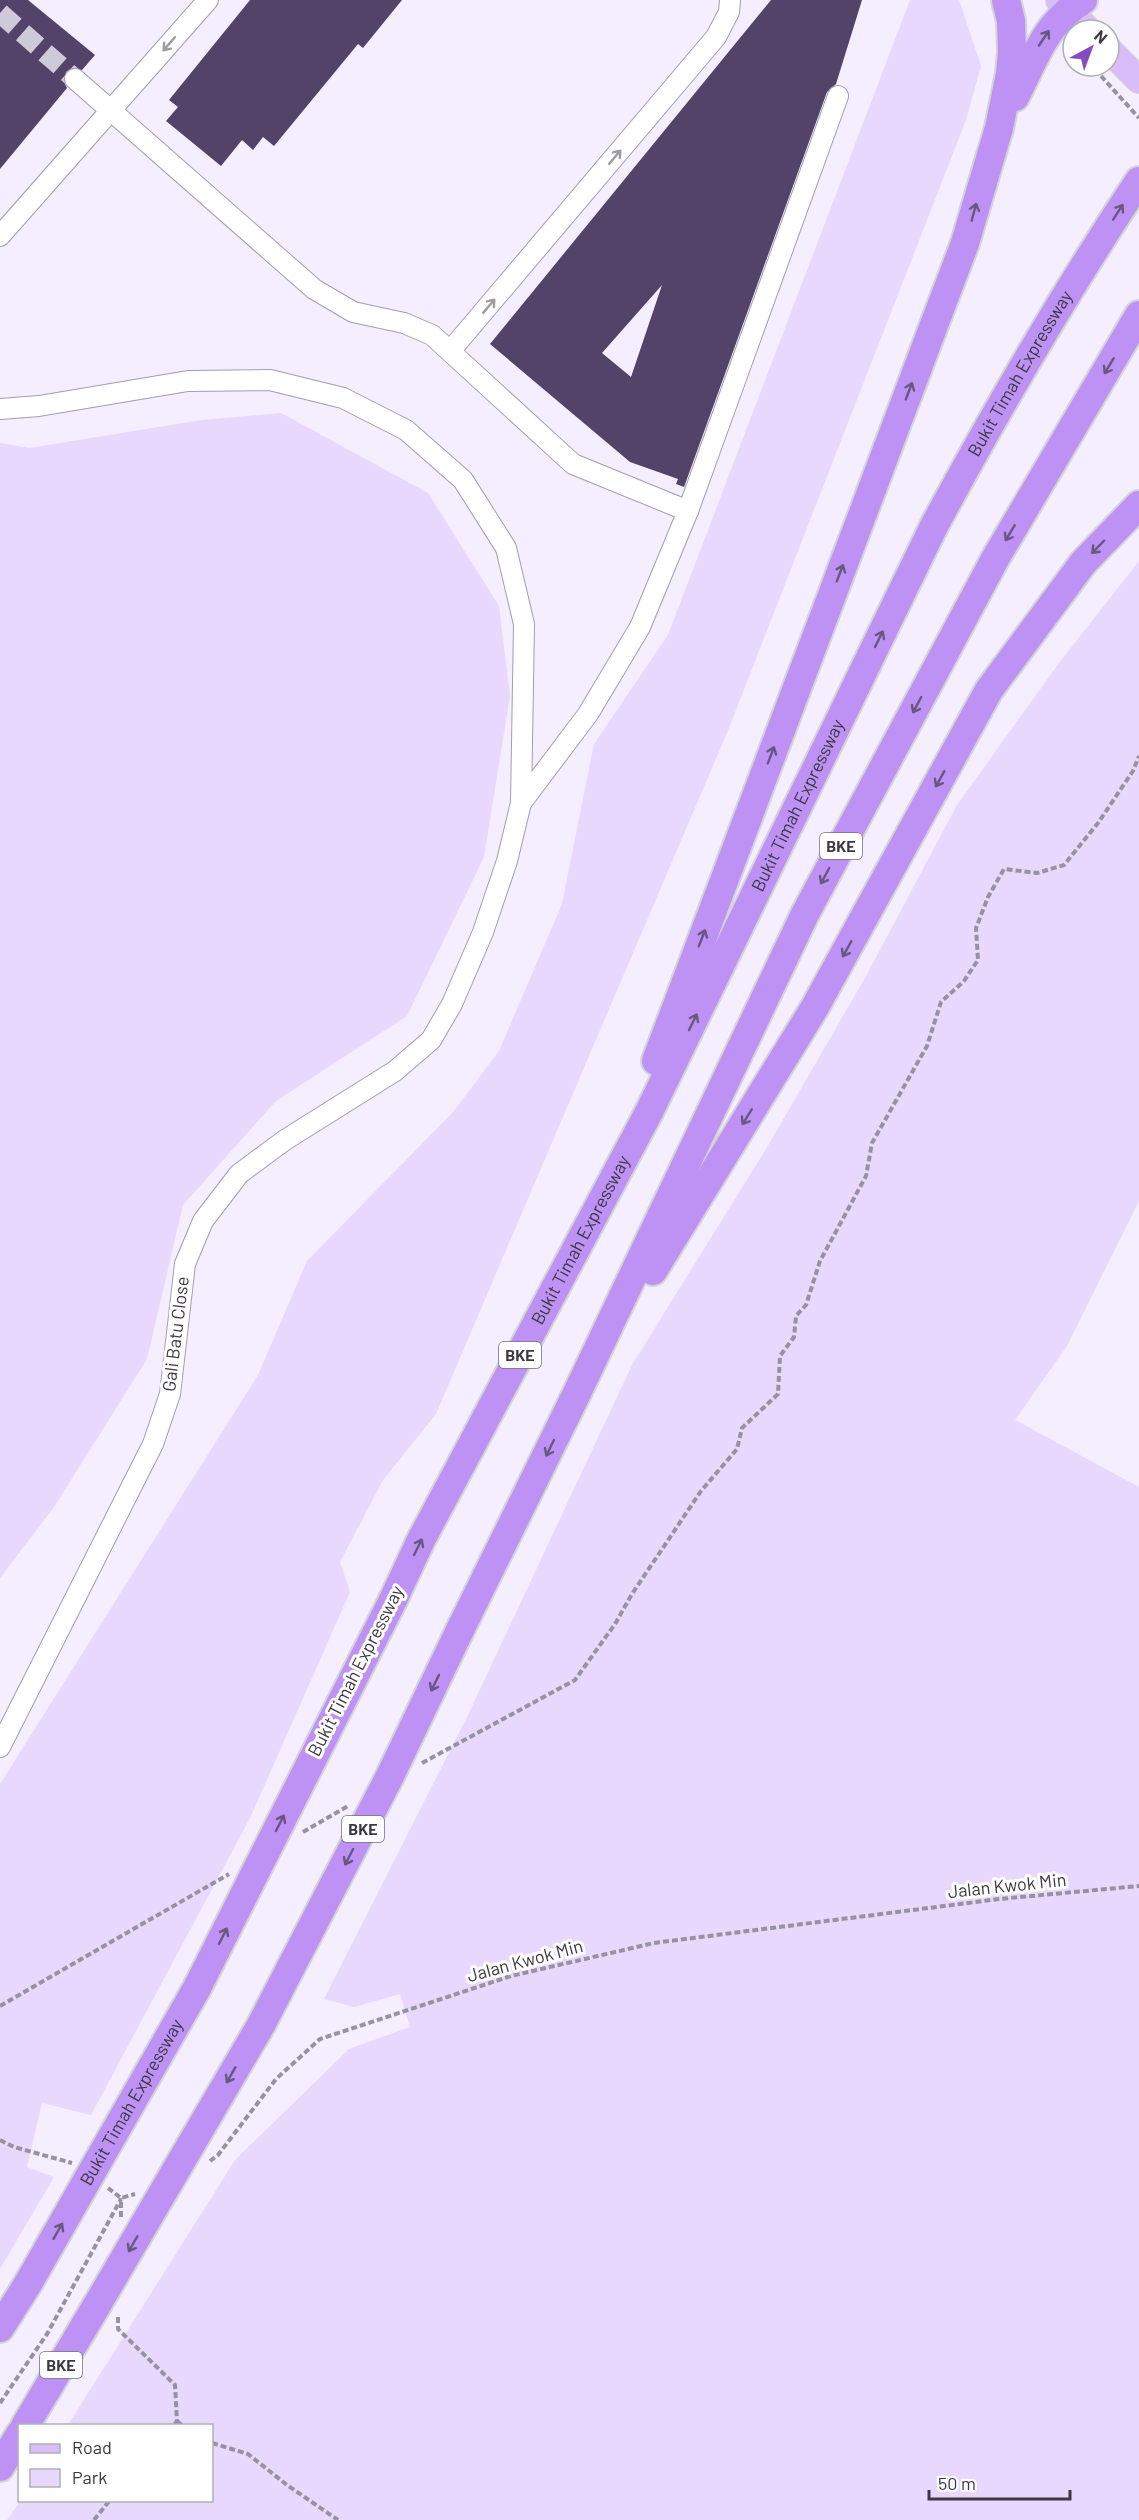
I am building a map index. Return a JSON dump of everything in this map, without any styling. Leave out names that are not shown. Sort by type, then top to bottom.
[{"type":"highway","points":[[649,1112],[646,1092],[651,1073],[965,243],[999,128],[1012,52],[1011,21],[1006,0]]},
{"type":"highway","points":[[999,128],[1043,37],[1070,3]]},
{"type":"highway","name":"Bukit Timah Expressway","points":[[0,2328],[35,2272],[196,1988],[421,1540],[649,1112],[934,526],[970,459],[1098,243],[1139,181]]},
{"type":"highway","name":"BKE","points":[[26,2424],[261,2025],[390,1776],[576,1395],[805,914],[995,559],[1139,315]]},
{"type":"highway","points":[[576,1395],[815,1007],[989,690],[1083,563],[1139,505]]},
{"type":"highway","points":[[0,2467],[18,2437]]},
{"type":"main road","points":[[1070,3],[1080,18]]},
{"type":"main road","points":[[1121,62],[1139,80]]},
{"type":"lane","points":[[0,236],[208,0]]},
{"type":"lane","points":[[451,350],[716,37],[729,12],[730,0]]},
{"type":"lane","points":[[75,78],[314,289],[353,312],[419,328],[451,350],[573,464],[688,512]]},
{"type":"lane","points":[[521,803],[588,714],[640,627],[688,512],[838,96]]},
{"type":"lane","points":[[0,409],[39,406],[188,381],[270,380],[343,398],[406,430],[463,480],[506,548],[524,624],[521,803]]},
{"type":"lane","name":"Gali Batu Close","points":[[0,1748],[153,1444],[170,1394],[185,1264],[203,1221],[240,1174],[285,1140],[395,1071],[430,1040],[452,1004],[483,932],[507,861],[521,803]]},
{"type":"path","points":[[1103,78],[1139,118]]},
{"type":"path","points":[[421,1764],[575,1680],[615,1624],[632,1594],[695,1499],[737,1449],[742,1428],[778,1394],[780,1356],[794,1337],[796,1316],[806,1305],[820,1261],[866,1176],[872,1143],[927,1046],[941,1002],[964,981],[978,960],[976,928],[988,897],[1004,869],[1037,873],[1064,865],[1098,824],[1133,771],[1139,756]]},
{"type":"path","points":[[298,1835],[349,1805]]},
{"type":"path","points":[[0,2006],[236,1870]]},
{"type":"path","name":"Jalan Kwok Min","points":[[202,2166],[218,2155],[276,2079],[320,2039],[511,1976],[654,1943],[999,1899],[1139,1886]]},
{"type":"path","points":[[0,2139],[14,2147],[72,2163],[80,2169]]},
{"type":"path","points":[[105,2186],[121,2198]]},
{"type":"path","points":[[0,2403],[47,2334],[121,2198],[143,2191]]},
{"type":"path","points":[[120,2222],[121,2198]]},
{"type":"path","points":[[118,2305],[118,2329],[175,2385],[177,2421],[175,2424]]},
{"type":"path","points":[[177,2421],[181,2424]]},
{"type":"path","points":[[213,2443],[248,2454],[287,2485],[338,2520]]},
{"type":"path","points":[[94,2520],[108,2502]]},
{"type":"green space","points":[[910,0],[959,0],[981,66],[966,120],[727,733],[436,1414],[383,1480],[340,1562],[350,1592],[250,1818],[91,2115],[42,2103],[27,2167],[54,2177],[0,2269],[0,1784],[258,1375],[307,1261],[454,1111],[499,1051],[562,904],[594,744],[668,635]]},
{"type":"green space","points":[[281,413],[428,493],[499,606],[510,695],[484,857],[407,1016],[276,1101],[183,1205],[147,1359],[54,1507],[0,1578],[0,443],[29,448],[202,420]]},
{"type":"green space","points":[[1139,561],[1139,1201],[1067,1346],[1015,1420],[1139,1487],[1139,2520],[7,2520],[19,2502],[213,2502],[213,2424],[69,2424],[235,2160],[349,2049],[410,2027],[400,1994],[354,2007],[324,1999],[468,1715],[632,1365],[766,1149],[865,978],[957,805],[1059,663]]},
{"type":"building","points":[[0,0],[28,0],[95,55],[82,70],[72,68],[66,72],[64,82],[67,88],[0,169]]},
{"type":"building","points":[[250,0],[402,0],[363,48],[358,44],[274,146],[263,137],[253,150],[242,140],[221,166],[166,121],[178,107],[169,100]]},
{"type":"building","points":[[771,0],[862,0],[836,84],[827,92],[684,487],[676,484],[678,479],[630,462],[490,344]],"holes":[[[662,285],[631,377],[602,353]]]},
{"type":"tunnel","points":[[0,13],[75,79]]}]
